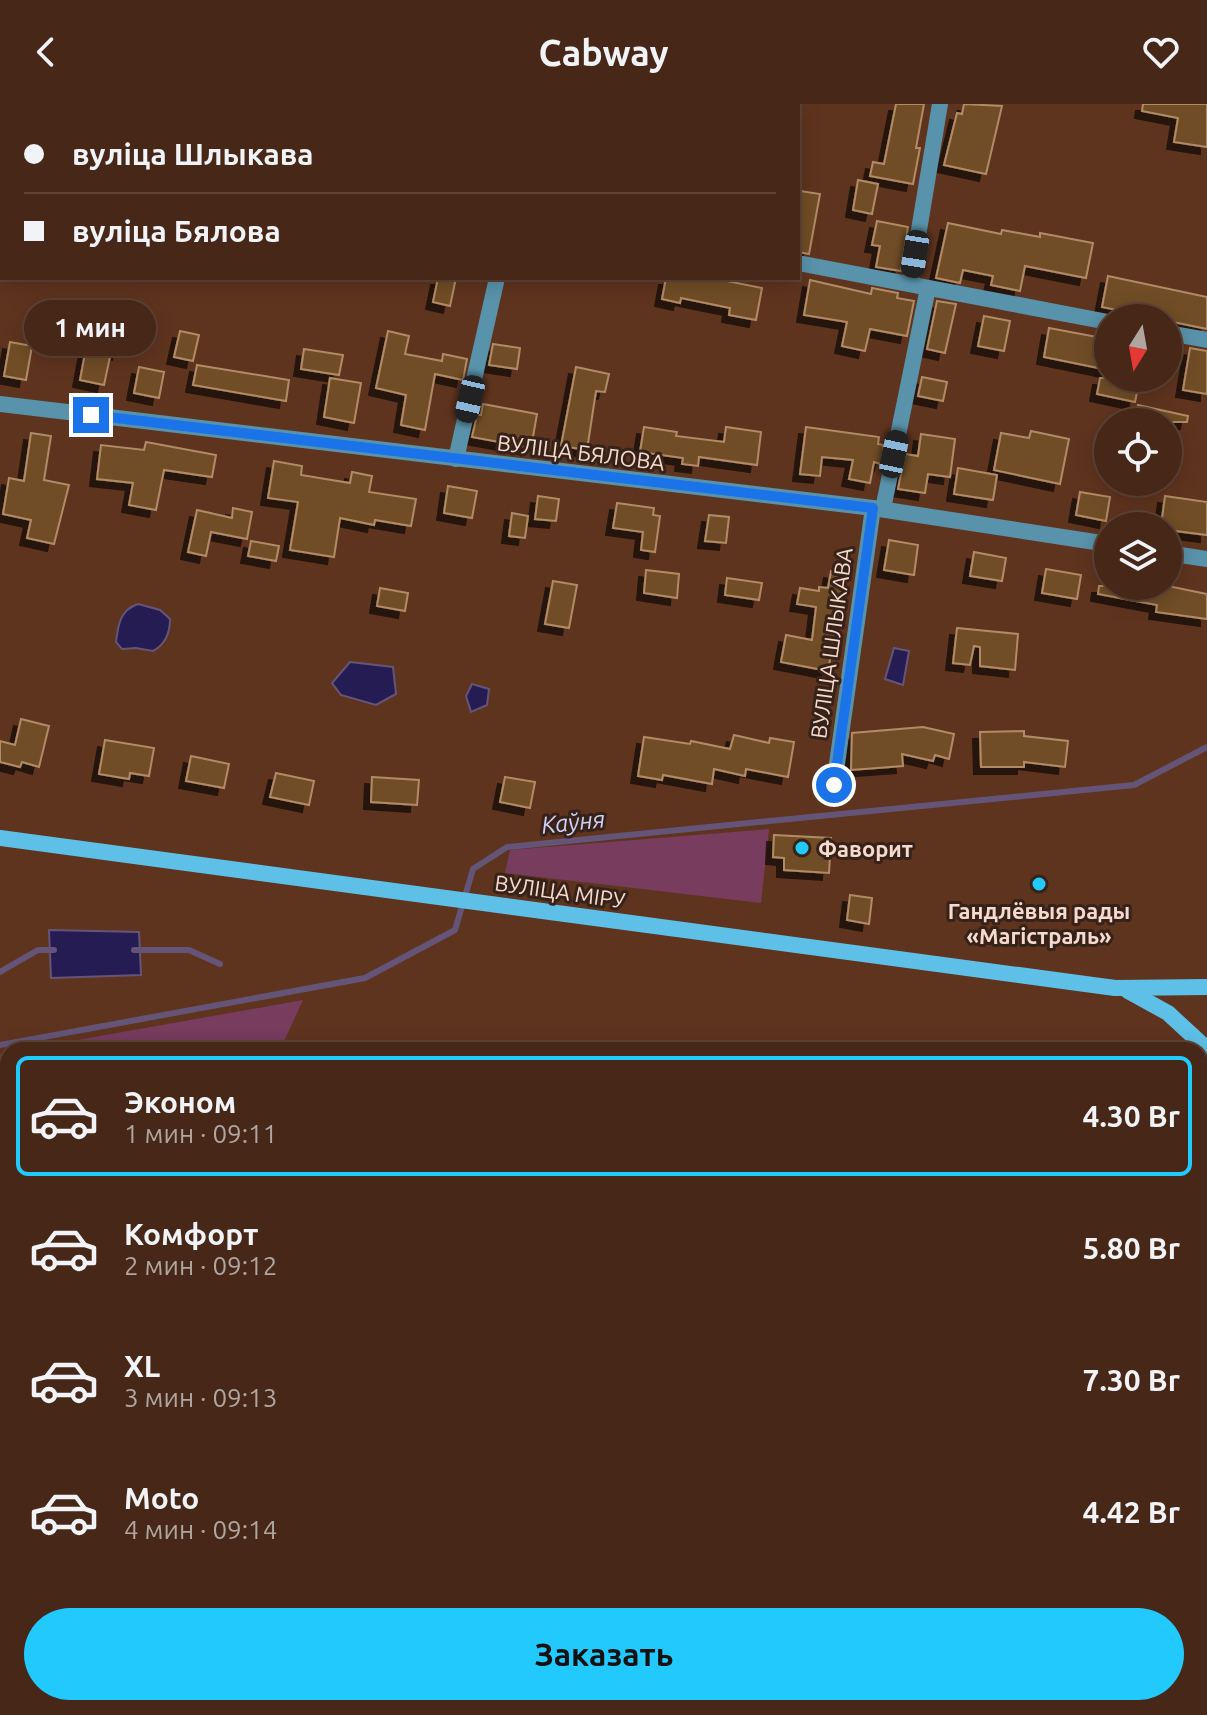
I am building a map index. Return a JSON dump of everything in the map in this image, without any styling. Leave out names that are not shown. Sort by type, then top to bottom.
[{"type":"main road","name":"ВУЛІЦА МІРУ","points":[[0,838],[1115,988],[1207,987]]},
{"type":"main road","name":"ВУЛІЦА МІРУ","points":[[1115,988],[1142,997],[1168,1013],[1199,1042]]},
{"type":"street","points":[[910,284],[940,104]]},
{"type":"street","points":[[800,263],[1094,319]]},
{"type":"street","points":[[456,459],[497,280]]},
{"type":"street","name":"ВУЛІЦА ШЛЫКАВА","points":[[834,785],[878,508],[928,288]]},
{"type":"street","points":[[1182,336],[1207,340]]},
{"type":"street","name":"ВУЛІЦА БЯЛОВА","points":[[0,404],[878,508],[1094,542]]},
{"type":"street","points":[[1182,555],[1207,559]]},
{"type":"shaded area","points":[[138,604],[160,610],[170,619],[166,638],[153,651],[122,649],[116,642],[124,614]]},
{"type":"shaded area","points":[[894,648],[909,651],[903,685],[885,679]]},
{"type":"shaded area","points":[[350,662],[393,667],[396,694],[376,705],[341,695],[332,683]]},
{"type":"shaded area","points":[[472,684],[489,689],[487,705],[471,712],[466,696]]},
{"type":"shaded area","points":[[769,829],[761,903],[505,873],[510,850]]},
{"type":"shaded area","points":[[49,930],[139,932],[141,975],[51,978]]},
{"type":"shaded area","points":[[303,1000],[284,1042],[66,1042]]},
{"type":"building","points":[[896,104],[924,104],[913,184],[870,176],[873,162],[884,164]]},
{"type":"building","points":[[964,104],[1002,106],[986,174],[944,165],[957,113],[962,114]]},
{"type":"building","points":[[1143,104],[1207,104],[1207,147],[1174,142],[1178,118],[1142,111]]},
{"type":"building","points":[[858,180],[878,184],[872,214],[853,210]]},
{"type":"building","points":[[800,191],[820,194],[809,254],[800,252]]},
{"type":"building","points":[[877,221],[908,227],[901,271],[876,267],[880,246],[872,245]]},
{"type":"building","points":[[948,223],[1001,234],[1002,230],[1040,237],[1040,233],[1093,243],[1086,278],[1025,266],[1020,291],[991,285],[993,276],[963,270],[960,283],[936,278]]},
{"type":"building","points":[[1108,276],[1207,297],[1207,329],[1182,324],[1182,304],[1103,304]]},
{"type":"building","points":[[438,280],[456,280],[450,306],[433,302]]},
{"type":"building","points":[[666,280],[722,280],[762,288],[756,320],[729,315],[730,308],[681,298],[680,303],[662,299]]},
{"type":"building","points":[[810,280],[871,294],[872,288],[898,293],[897,298],[914,301],[907,336],[870,329],[865,351],[842,346],[847,322],[804,315]]},
{"type":"building","points":[[937,301],[956,304],[945,353],[927,349]]},
{"type":"building","points":[[79,315],[124,324],[119,353],[111,352],[104,385],[80,380],[86,348],[73,346]]},
{"type":"building","points":[[984,316],[1010,321],[1004,351],[978,346]]},
{"type":"building","points":[[1049,328],[1094,336],[1094,367],[1044,357]]},
{"type":"building","points":[[180,331],[199,335],[193,361],[174,357]]},
{"type":"building","points":[[388,331],[409,336],[405,354],[442,361],[443,354],[467,359],[463,380],[435,374],[425,430],[401,425],[406,395],[376,388]]},
{"type":"building","points":[[10,342],[32,346],[26,380],[4,376]]},
{"type":"building","points":[[493,344],[520,348],[517,369],[489,365]]},
{"type":"building","points":[[1190,348],[1207,351],[1207,394],[1183,390]]},
{"type":"building","points":[[304,349],[343,355],[339,375],[301,369]]},
{"type":"building","points":[[197,365],[289,380],[286,401],[193,385]]},
{"type":"building","points":[[139,367],[164,372],[159,398],[134,393]]},
{"type":"building","points":[[576,367],[609,374],[605,392],[596,391],[587,450],[561,446]]},
{"type":"building","points":[[922,377],[947,382],[943,401],[918,396]]},
{"type":"building","points":[[330,378],[361,383],[354,423],[324,417]]},
{"type":"building","points":[[1097,392],[1137,392],[1135,402]]},
{"type":"building","points":[[483,404],[537,414],[531,448],[472,437]]},
{"type":"building","points":[[644,427],[677,432],[676,436],[724,442],[726,427],[761,432],[757,465],[699,457],[698,466],[682,464],[683,458],[640,452]]},
{"type":"building","points":[[806,427],[879,437],[878,444],[883,445],[884,451],[881,464],[874,462],[870,483],[849,479],[853,460],[822,457],[820,476],[800,474]]},
{"type":"building","points":[[1031,431],[1069,439],[1060,484],[994,470],[1001,433],[1029,438]]},
{"type":"building","points":[[31,433],[51,436],[44,480],[69,485],[54,544],[27,538],[31,520],[3,514],[9,478],[24,481]]},
{"type":"building","points":[[921,434],[955,439],[950,477],[928,474],[925,493],[898,489],[905,454],[918,456]]},
{"type":"building","points":[[146,442],[216,455],[212,477],[164,470],[156,510],[129,505],[133,483],[97,479],[101,445],[144,450]]},
{"type":"building","points":[[274,461],[302,466],[301,475],[350,483],[352,472],[372,476],[369,492],[416,499],[411,526],[375,520],[374,525],[340,518],[334,557],[290,550],[298,502],[268,498]]},
{"type":"building","points":[[958,468],[997,475],[993,500],[954,494]]},
{"type":"building","points":[[448,486],[477,491],[472,518],[444,513]]},
{"type":"building","points":[[1080,492],[1110,497],[1108,512],[1094,512],[1094,519],[1076,515]]},
{"type":"building","points":[[538,496],[559,499],[556,521],[535,519]]},
{"type":"building","points":[[1165,496],[1207,502],[1207,535],[1182,532],[1182,512],[1163,512]]},
{"type":"building","points":[[617,503],[654,508],[653,515],[660,516],[655,552],[641,550],[643,532],[613,528]]},
{"type":"building","points":[[233,508],[252,512],[247,539],[211,532],[206,556],[188,552],[197,510],[232,518]]},
{"type":"building","points":[[512,513],[528,516],[525,538],[509,536]]},
{"type":"building","points":[[709,515],[729,517],[726,543],[705,541]]},
{"type":"building","points":[[889,540],[918,545],[914,575],[884,570]]},
{"type":"building","points":[[251,541],[279,546],[276,561],[248,556]]},
{"type":"building","points":[[974,552],[1006,558],[1002,581],[970,576]]},
{"type":"building","points":[[1046,569],[1081,575],[1077,599],[1042,593]]},
{"type":"building","points":[[646,570],[679,574],[677,598],[644,593]]},
{"type":"building","points":[[831,571],[845,573],[828,671],[781,662],[786,635],[812,640],[816,607],[797,604],[800,588],[819,591],[819,587],[828,588]]},
{"type":"building","points":[[727,578],[762,583],[759,600],[725,595]]},
{"type":"building","points":[[553,581],[577,585],[569,628],[545,624]]},
{"type":"building","points":[[380,588],[408,593],[405,611],[377,606]]},
{"type":"building","points":[[1182,589],[1207,594],[1207,619],[1156,612],[1157,605],[1130,600],[1182,600]]},
{"type":"building","points":[[957,628],[1018,634],[1015,670],[980,666],[980,647],[974,646],[970,665],[953,663]]},
{"type":"building","points":[[21,719],[49,726],[39,767],[22,762],[20,767],[0,762],[0,741],[15,745]]},
{"type":"building","points":[[923,727],[954,734],[949,759],[935,755],[933,761],[902,754],[903,766],[851,770],[852,733]]},
{"type":"building","points":[[1024,731],[1024,736],[1068,741],[1065,767],[1024,762],[1024,767],[981,767],[980,732]]},
{"type":"building","points":[[734,735],[769,743],[770,738],[794,742],[788,777],[746,769],[745,776],[714,769],[712,784],[663,775],[662,780],[638,776],[644,737],[690,744],[691,741],[730,749]]},
{"type":"building","points":[[105,740],[154,748],[149,776],[130,773],[129,779],[99,774]]},
{"type":"building","points":[[191,756],[229,764],[224,788],[186,781]]},
{"type":"building","points":[[276,773],[314,781],[309,805],[270,797]]},
{"type":"building","points":[[372,777],[419,780],[417,805],[371,802]]},
{"type":"building","points":[[505,777],[535,782],[530,808],[500,802]]},
{"type":"building","name":"Фаворит","points":[[774,835],[831,838],[829,873],[784,870],[784,858],[773,857]]},
{"type":"building","points":[[850,895],[872,898],[869,924],[847,920]]},
{"type":"waterway","name":"Каўня","points":[[16,1042],[365,978],[455,930],[473,869],[507,847],[1134,785],[1207,747]]},
{"type":"waterway","points":[[0,972],[38,950],[54,950]]},
{"type":"waterway","points":[[134,950],[189,950],[220,964]]},
{"type":"place","name":"Фаворит","points":[[802,848]]},
{"type":"place","name":"Гандлёвыя рады «Магістраль»","points":[[1039,884]]},
{"type":"route","points":[[91,415],[873,508],[834,785]]}]
